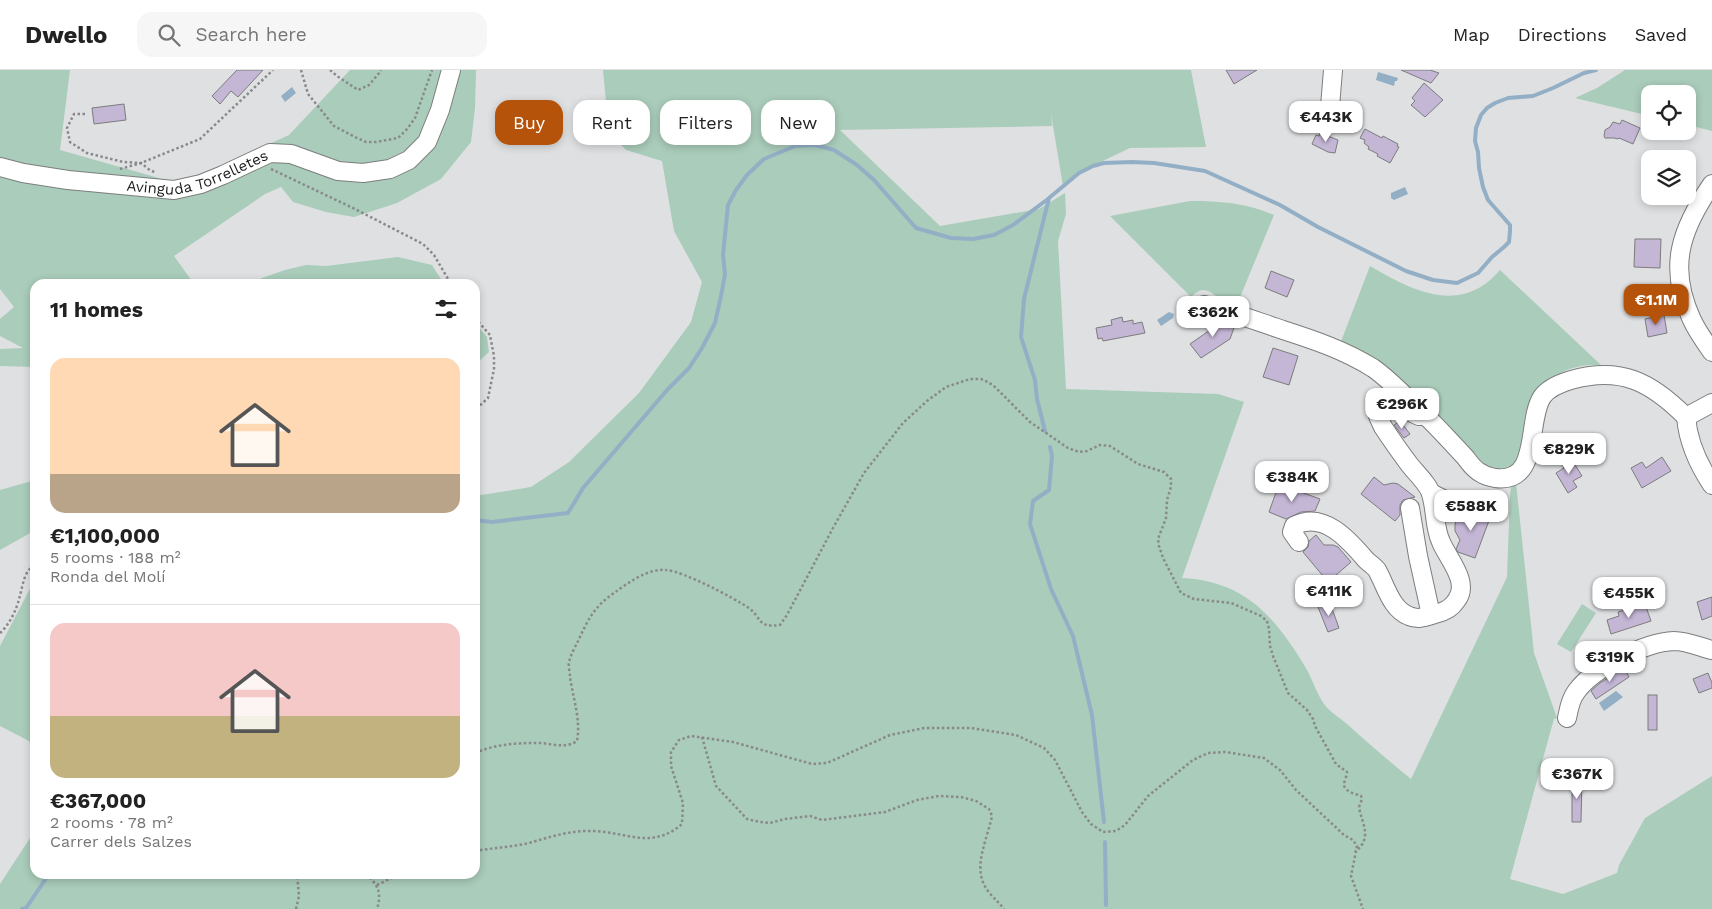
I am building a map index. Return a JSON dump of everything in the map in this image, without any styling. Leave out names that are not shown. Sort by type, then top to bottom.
[{"type":"street","name":"Avinguda Torrelletes","points":[[0,167],[22,173],[68,180],[174,190],[213,179],[270,154],[291,154],[338,171],[375,172],[400,165],[409,160],[428,142],[440,110],[450,70]]},
{"type":"street","points":[[1330,107],[1333,70]]},
{"type":"street","points":[[1712,184],[1693,213],[1686,230],[1680,254],[1679,269],[1681,286],[1690,316],[1712,352]]},
{"type":"street","points":[[1204,304],[1320,342],[1348,354],[1384,377],[1431,421],[1479,473],[1494,478],[1514,475],[1523,468],[1529,455],[1539,402],[1544,394],[1565,382],[1592,375],[1606,374],[1630,378],[1667,398],[1686,417],[1687,428],[1696,456],[1712,485]]},
{"type":"street","points":[[1686,417],[1712,404]]},
{"type":"street","points":[[1299,542],[1292,532],[1294,526],[1299,523],[1316,522],[1329,526],[1359,550],[1376,569],[1393,602],[1401,611],[1417,618],[1451,608],[1459,598],[1461,589],[1459,578],[1441,544],[1436,530],[1431,493],[1383,427],[1378,416],[1380,410],[1392,406],[1399,407],[1431,421]]},
{"type":"street","points":[[1431,493],[1443,498],[1456,510]]},
{"type":"street","points":[[1410,508],[1431,615]]},
{"type":"street","points":[[1319,510],[1324,514],[1329,526]]},
{"type":"street","points":[[1567,718],[1576,691],[1588,679],[1616,661],[1643,649],[1675,641],[1712,650]]},
{"type":"path","points":[[114,170],[141,163],[200,139],[273,70]]},
{"type":"path","points":[[301,70],[308,94],[334,126],[366,142],[376,142],[398,138],[407,129],[419,109],[432,70]]},
{"type":"path","points":[[330,70],[358,90],[369,85],[380,70]]},
{"type":"path","points":[[85,114],[74,114],[67,128],[70,142],[87,154],[123,162],[141,163]]},
{"type":"path","points":[[253,161],[353,208],[423,244],[434,255],[448,279]]},
{"type":"path","points":[[480,324],[490,335],[493,345],[494,369],[488,398],[480,405]]},
{"type":"path","points":[[480,751],[486,748],[518,743],[537,742],[561,746],[571,745],[577,741],[577,716],[569,663],[572,652],[591,614],[600,603],[626,584],[654,571],[666,570],[698,582],[750,609],[756,618],[763,623],[771,626],[780,624],[787,615],[864,473],[903,423],[927,401],[946,388],[970,380],[981,379],[995,387],[1030,422],[1068,448],[1079,452],[1087,451],[1100,445],[1110,446],[1138,464],[1164,472],[1171,479],[1166,518],[1158,539],[1161,553],[1176,585],[1181,593],[1188,597],[1231,603],[1261,616],[1266,621],[1273,656],[1288,693],[1307,710],[1336,764],[1347,772],[1345,788],[1361,796],[1362,799],[1359,807],[1365,827],[1365,836],[1363,845],[1355,852]]},
{"type":"path","points":[[0,633],[10,620],[19,601],[24,577],[30,569]]},
{"type":"path","points":[[480,850],[527,843],[565,833],[594,831],[637,838],[660,838],[672,833],[682,824],[684,803],[671,766],[671,752],[678,740],[691,736],[733,742],[812,764],[827,763],[890,735],[924,728],[970,728],[1016,735],[1044,748],[1056,760],[1082,812],[1091,824],[1103,832],[1116,832],[1125,826],[1148,796],[1193,760],[1208,753],[1225,752],[1264,758],[1280,770],[1296,790],[1344,835],[1353,840],[1356,846],[1350,876],[1363,909]]},
{"type":"path","points":[[702,737],[716,786],[747,819],[770,823],[810,816],[822,820],[885,812],[917,800],[939,796],[961,797],[976,801],[985,806],[989,809],[992,816],[980,866],[981,878],[988,891],[1004,909]]},
{"type":"path","points":[[296,909],[299,896],[297,879]]},
{"type":"path","points":[[371,879],[378,885],[379,901],[377,909]]},
{"type":"path","points":[[378,885],[390,879]]},
{"type":"green space","points":[[0,70],[70,70],[60,150],[180,184],[289,135],[350,70],[476,70],[475,108],[471,142],[441,179],[397,203],[354,217],[326,212],[293,202],[281,187],[265,194],[174,256],[190,279],[30,279],[30,367],[0,366],[0,349],[23,348],[0,336],[0,319],[14,307],[0,289]]},
{"type":"green space","points":[[603,70],[1191,70],[1206,147],[1130,148],[1080,172],[1063,186],[1051,114],[1052,126],[840,130],[940,226],[1039,209],[1065,193],[1066,214],[1058,241],[1066,389],[1218,394],[1244,402],[1182,578],[1224,586],[1242,595],[1257,606],[1271,619],[1295,651],[1326,707],[1411,779],[1507,577],[1510,496],[1511,486],[1516,483],[1534,653],[1557,718],[1554,719],[1510,879],[1563,894],[1617,873],[1619,865],[1645,818],[1712,776],[1712,909],[0,909],[0,884],[30,838],[30,879],[480,879],[480,495],[531,487],[569,462],[639,393],[691,322],[702,282],[674,231],[662,161],[626,150],[621,145],[650,145],[650,100],[606,100]]},
{"type":"green space","points":[[1625,70],[1712,70],[1712,131],[1696,127],[1696,85],[1641,85],[1641,114],[1575,98],[1597,88]]},
{"type":"green space","points":[[1190,201],[1233,204],[1274,215],[1236,307],[1204,290],[1191,297],[1110,216]]},
{"type":"green space","points":[[398,257],[432,265],[441,279],[260,279],[306,265],[326,266]]},
{"type":"green space","points":[[1370,266],[1403,284],[1436,295],[1453,296],[1469,292],[1485,284],[1500,270],[1601,365],[1582,366],[1566,370],[1545,386],[1528,411],[1520,460],[1505,472],[1489,470],[1340,344]]},
{"type":"green space","points":[[480,329],[487,337],[489,352],[480,360]]},
{"type":"green space","points":[[30,481],[30,533],[0,550],[0,490]]},
{"type":"green space","points":[[30,589],[30,744],[29,741],[0,726],[0,646]]},
{"type":"green space","points":[[1582,604],[1596,613],[1571,652],[1557,644]]},
{"type":"water","points":[[1378,72],[1398,78],[1394,86],[1376,80]]},
{"type":"water","points":[[292,87],[296,93],[285,102],[281,96]]},
{"type":"water","points":[[1405,187],[1408,194],[1394,200],[1391,198],[1391,193]]},
{"type":"water","points":[[1169,312],[1174,314],[1173,318],[1161,326],[1157,320]]},
{"type":"water","points":[[1633,585],[1635,593],[1621,597],[1619,590]]},
{"type":"water","points":[[1616,691],[1623,697],[1604,711],[1599,703]]},
{"type":"building","points":[[237,70],[263,70],[238,97],[231,91],[220,104],[212,96]]},
{"type":"building","points":[[1226,70],[1257,70],[1234,84]]},
{"type":"building","points":[[1401,70],[1430,70],[1439,73],[1431,83]]},
{"type":"building","points":[[1424,83],[1443,100],[1425,117],[1411,105],[1415,101],[1412,98]]},
{"type":"building","points":[[124,104],[126,120],[94,124],[92,108]]},
{"type":"building","points":[[1622,120],[1640,128],[1633,144],[1619,138],[1605,138],[1604,136],[1605,130],[1613,122],[1620,124]]},
{"type":"building","points":[[1365,129],[1398,144],[1397,146],[1399,147],[1390,163],[1368,149],[1369,147],[1364,143],[1365,140],[1360,138]]},
{"type":"building","points":[[1320,133],[1338,140],[1335,153],[1328,152],[1312,144],[1316,135],[1319,136]]},
{"type":"building","points":[[1635,239],[1661,239],[1660,268],[1634,267]]},
{"type":"building","points":[[1271,271],[1294,280],[1287,297],[1265,288]]},
{"type":"building","points":[[1664,315],[1667,333],[1648,337],[1645,319]]},
{"type":"building","points":[[1122,317],[1123,322],[1133,320],[1133,324],[1142,322],[1145,333],[1103,341],[1102,338],[1098,339],[1096,328],[1112,325],[1111,320]]},
{"type":"building","points":[[1216,319],[1235,325],[1230,339],[1201,358],[1190,344],[1213,328]]},
{"type":"building","points":[[1273,348],[1298,356],[1289,385],[1263,377]]},
{"type":"building","points":[[1400,421],[1410,434],[1404,438],[1394,425]]},
{"type":"building","points":[[1570,457],[1582,476],[1573,481],[1577,487],[1568,493],[1556,473],[1564,468],[1561,462]]},
{"type":"building","points":[[1662,457],[1671,471],[1642,488],[1631,468],[1642,462],[1646,468]]},
{"type":"building","points":[[1374,477],[1384,485],[1398,484],[1415,497],[1403,500],[1400,505],[1400,515],[1395,521],[1361,494]]},
{"type":"building","points":[[1279,484],[1320,499],[1315,511],[1301,512],[1286,519],[1269,512]]},
{"type":"building","points":[[1466,508],[1490,518],[1475,558],[1458,552],[1456,549],[1460,540],[1455,531],[1456,520],[1464,516]]},
{"type":"building","points":[[1316,535],[1324,545],[1338,547],[1351,562],[1328,582],[1303,552],[1308,547],[1309,541]]},
{"type":"building","points":[[1712,597],[1712,616],[1702,620],[1697,602]]},
{"type":"building","points":[[1330,603],[1339,628],[1328,632],[1318,607]]},
{"type":"building","points":[[1645,604],[1651,621],[1611,634],[1607,620],[1619,616],[1618,612]]},
{"type":"building","points":[[1624,668],[1629,677],[1596,699],[1591,691]]},
{"type":"building","points":[[1708,673],[1712,688],[1699,693],[1693,679]]},
{"type":"building","points":[[1648,695],[1657,695],[1657,730],[1648,730]]},
{"type":"building","points":[[1572,779],[1582,779],[1581,822],[1572,822]]},
{"type":"waterway","points":[[1045,431],[1037,399],[1035,380],[1021,337],[1024,299],[1049,198],[1079,173],[1104,163],[1132,162],[1154,163],[1205,171],[1280,205],[1318,227],[1406,271],[1433,280],[1457,283],[1478,273],[1509,242],[1510,225],[1488,200],[1483,187],[1475,141],[1476,128],[1481,115],[1495,103],[1508,98],[1533,96],[1584,73],[1596,70]]},
{"type":"waterway","points":[[480,521],[492,522],[568,513],[583,488],[668,389],[689,368],[715,323],[725,274],[723,255],[728,205],[747,175],[764,159],[795,146],[815,145],[834,150],[857,165],[874,180],[916,228],[951,238],[973,239],[994,235],[1013,225],[1048,199]]},
{"type":"waterway","points":[[1050,447],[1052,456],[1049,490],[1033,501],[1030,524],[1051,589],[1073,636],[1092,715],[1104,822]]},
{"type":"waterway","points":[[1105,842],[1106,905]]},
{"type":"waterway","points":[[22,909],[26,908],[46,879]]}]
